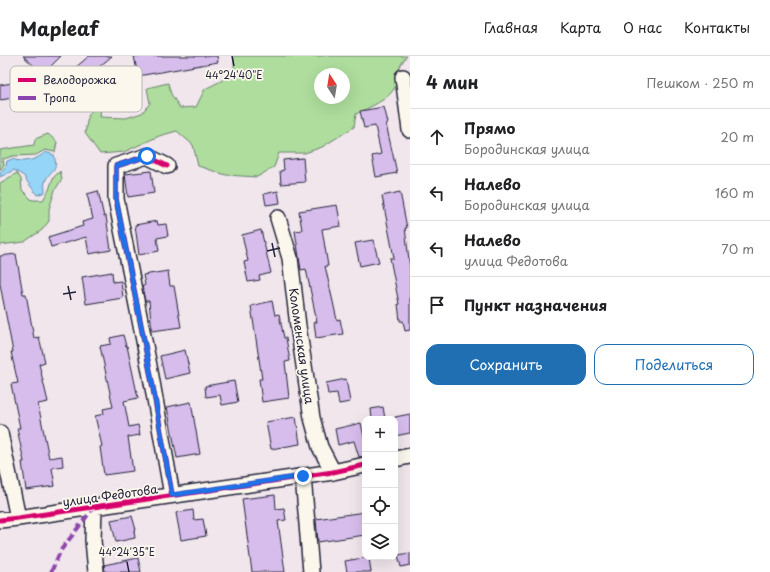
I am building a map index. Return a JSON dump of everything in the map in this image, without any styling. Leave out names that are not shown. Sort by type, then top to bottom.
[{"type":"street","points":[[403,78],[410,130]]},
{"type":"street","points":[[167,166],[147,156],[116,166],[116,199],[150,371],[172,495]]},
{"type":"street","name":"Коломенская улица","points":[[278,218],[290,258],[298,326],[312,418],[320,447],[333,472]]},
{"type":"street","points":[[0,433],[18,518]]},
{"type":"street","points":[[398,458],[410,456]]},
{"type":"street","name":"улица Федотова","points":[[0,520],[333,472],[362,466]]},
{"type":"street","points":[[303,476],[311,572]]},
{"type":"street","points":[[94,507],[92,540],[96,572]]},
{"type":"green space","points":[[234,56],[407,56],[400,67],[396,85],[393,90],[384,99],[356,114],[354,127],[322,147],[305,153],[279,153],[274,167],[257,177],[226,175],[198,166],[193,145],[177,131],[159,136],[124,152],[100,154],[85,133],[88,116],[90,112],[100,112],[100,117],[126,118],[142,113],[150,103],[147,88],[168,83],[171,94],[180,108],[196,107],[205,89],[221,81],[234,71]]},
{"type":"green space","points":[[48,134],[57,142],[55,152],[45,150],[36,155],[13,156],[3,159],[4,165],[0,170],[0,150],[34,145],[35,139]]},
{"type":"green space","points":[[60,171],[62,179],[55,190],[49,209],[49,221],[42,230],[24,242],[0,245],[0,183],[17,173],[21,179],[22,190],[32,200],[43,200],[49,190],[53,178]]},
{"type":"water","points":[[45,152],[54,155],[55,168],[45,182],[45,192],[37,195],[24,176],[14,170],[0,177],[0,173],[6,166],[7,161],[12,159],[20,161],[34,159]]},
{"type":"building","points":[[23,56],[61,56],[51,66],[34,66]]},
{"type":"building","points":[[89,56],[112,56],[100,66],[77,66]]},
{"type":"building","points":[[134,56],[217,56],[218,62],[142,75],[142,66],[136,66]]},
{"type":"building","points":[[10,83],[10,98],[0,100],[0,85]]},
{"type":"building","points":[[384,107],[388,123],[386,124],[397,173],[376,177],[372,156],[381,154],[375,126],[364,128],[360,111]]},
{"type":"building","points":[[303,158],[305,182],[281,184],[280,171],[284,170],[283,160]]},
{"type":"building","points":[[151,171],[154,193],[128,197],[125,174]]},
{"type":"building","points":[[98,191],[104,217],[106,216],[111,250],[89,254],[86,237],[51,247],[48,237],[83,226],[82,222],[93,219],[87,194]]},
{"type":"building","points":[[278,191],[280,203],[266,205],[264,194]]},
{"type":"building","points":[[400,192],[407,228],[405,228],[410,268],[410,330],[405,331],[403,321],[400,321],[399,304],[390,258],[394,258],[382,196]]},
{"type":"building","points":[[337,205],[341,226],[322,229],[328,266],[325,266],[337,320],[340,319],[343,334],[316,338],[314,322],[317,322],[306,269],[301,270],[295,231],[302,230],[299,211]]},
{"type":"building","points":[[157,221],[158,225],[166,224],[168,236],[157,238],[159,251],[139,255],[135,225]]},
{"type":"building","points":[[261,230],[271,273],[259,276],[260,280],[248,282],[244,262],[248,261],[242,235]]},
{"type":"building","points":[[373,240],[379,262],[360,266],[355,243]]},
{"type":"building","points":[[16,254],[23,294],[26,294],[34,338],[39,337],[45,362],[39,364],[48,402],[38,404],[49,458],[62,456],[63,466],[52,468],[55,486],[26,490],[22,462],[24,462],[17,428],[20,428],[11,384],[18,383],[11,352],[13,352],[0,284],[0,256]]},
{"type":"building","points":[[168,271],[170,286],[174,286],[181,327],[152,331],[149,301],[145,301],[142,287],[145,285],[143,275]]},
{"type":"building","points":[[112,272],[113,282],[121,281],[123,298],[86,304],[82,277]]},
{"type":"building","points":[[272,301],[275,315],[279,314],[284,338],[286,338],[290,361],[285,362],[289,398],[262,402],[259,379],[262,379],[251,306]]},
{"type":"building","points":[[123,335],[127,346],[138,398],[124,401],[129,427],[138,425],[140,435],[128,437],[133,471],[104,475],[100,447],[102,446],[95,416],[104,414],[103,409],[113,407],[100,346],[111,344],[110,338]]},
{"type":"building","points":[[185,350],[190,373],[165,379],[160,356]]},
{"type":"building","points":[[346,379],[350,402],[339,404],[337,393],[328,394],[326,383]]},
{"type":"building","points":[[234,381],[238,402],[222,405],[220,395],[206,397],[205,386]]},
{"type":"building","points":[[191,402],[200,454],[177,458],[167,407]]},
{"type":"building","points":[[383,407],[384,416],[372,416],[371,409]]},
{"type":"building","points":[[410,414],[410,433],[398,435],[398,416]]},
{"type":"building","points":[[296,417],[300,444],[271,449],[266,422]]},
{"type":"building","points":[[361,423],[362,456],[359,457],[354,441],[338,445],[335,429]]},
{"type":"building","points":[[275,495],[276,509],[284,508],[286,520],[278,521],[285,572],[252,572],[242,499]]},
{"type":"building","points":[[193,510],[194,520],[203,519],[206,536],[181,540],[176,513]]},
{"type":"building","points":[[362,512],[362,535],[318,542],[316,519]]},
{"type":"building","points":[[132,516],[136,530],[134,531],[135,538],[116,542],[111,520]]},
{"type":"building","points":[[410,553],[410,565],[401,567],[398,555]]},
{"type":"building","points":[[138,558],[141,572],[105,572],[104,565]]},
{"type":"building","points":[[362,558],[362,560],[369,560],[371,572],[347,572],[345,561]]},
{"type":"marked path","points":[[51,572],[61,550],[94,507]]},
{"type":"cycle path","points":[[167,166],[147,156],[116,166],[116,199],[150,371],[172,495]]},
{"type":"cycle path","points":[[0,520],[333,472],[362,466]]},
{"type":"route","points":[[147,156],[116,166],[116,199],[150,371],[172,495],[303,476]]}]
